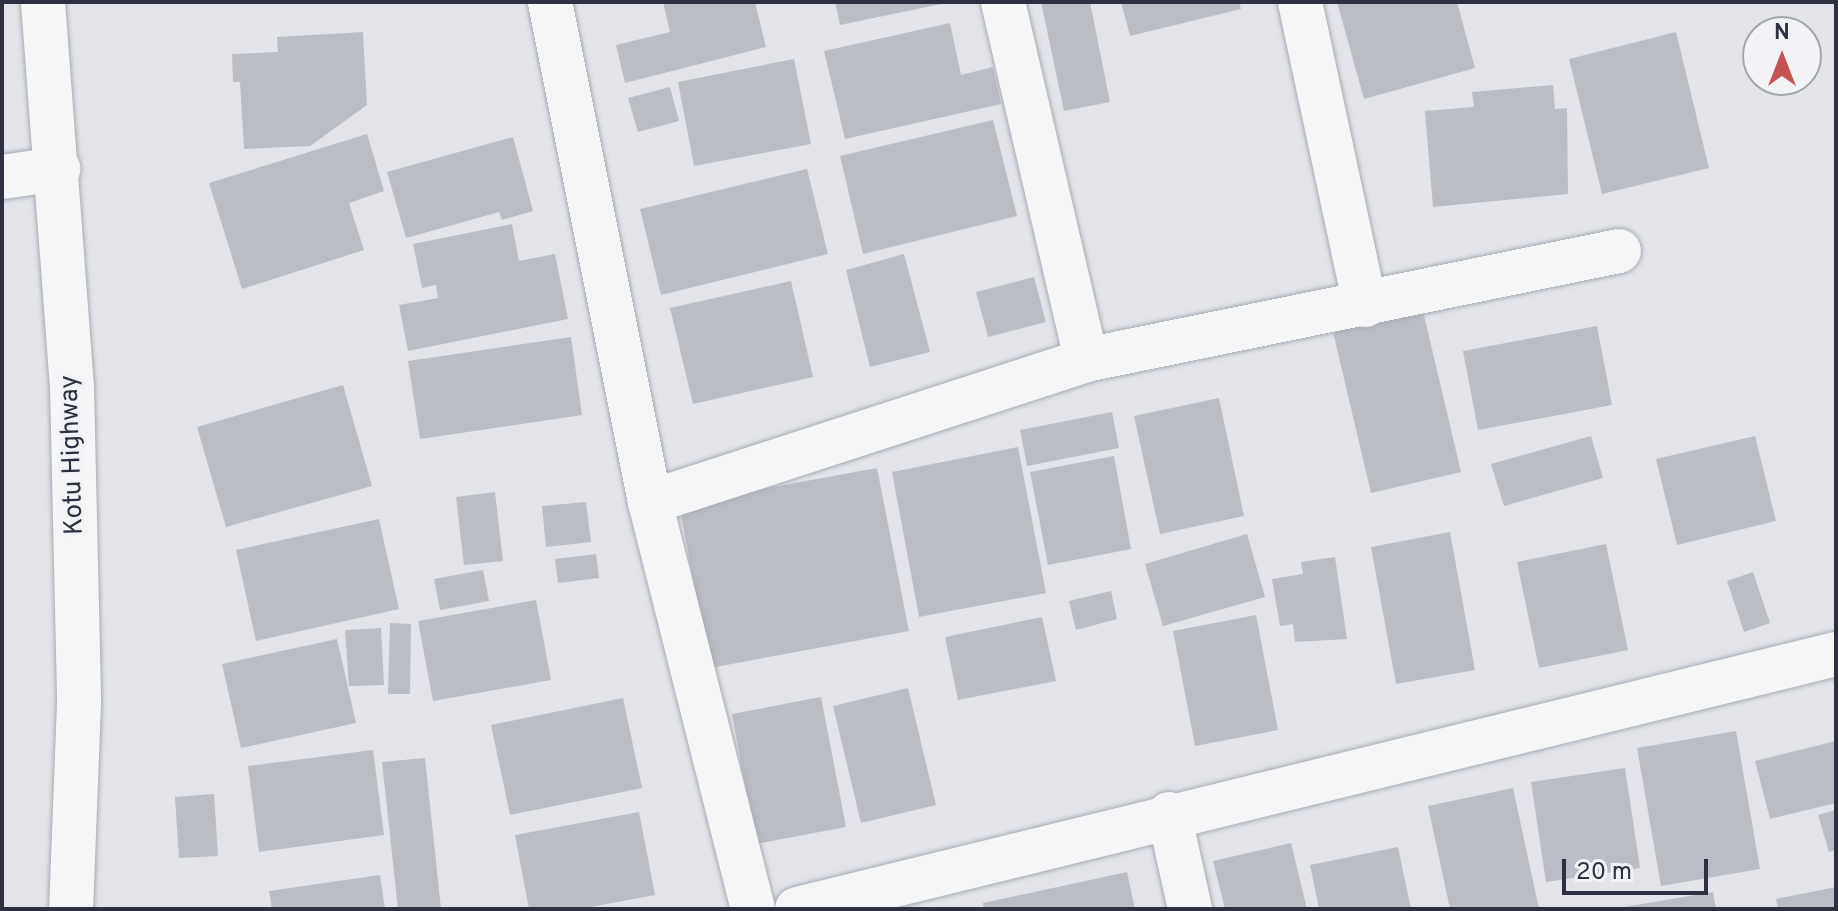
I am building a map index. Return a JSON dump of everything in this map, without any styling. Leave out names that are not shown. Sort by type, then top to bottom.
[{"type":"street","name":"Kotu Highway","points":[[43,2],[58,169],[72,387],[79,703],[71,909]]},
{"type":"street","points":[[550,2],[650,502],[753,909]]},
{"type":"street","points":[[1003,2],[1086,360]]},
{"type":"street","points":[[1300,2],[1365,305]]},
{"type":"street","points":[[2,177],[58,169]]},
{"type":"street","points":[[650,502],[1086,360],[1619,251]]},
{"type":"street","points":[[797,909],[1169,814],[1836,654]]},
{"type":"street","points":[[1169,814],[1190,909]]},
{"type":"building","points":[[663,2],[755,2],[766,47],[625,83],[616,45],[670,32]]},
{"type":"building","points":[[835,2],[946,2],[946,3],[840,25]]},
{"type":"building","points":[[1041,2],[1090,2],[1110,102],[1064,111]]},
{"type":"building","points":[[1121,2],[1239,2],[1241,9],[1130,36]]},
{"type":"building","points":[[1337,2],[1457,2],[1475,68],[1364,99]]},
{"type":"building","points":[[950,23],[961,75],[993,67],[1001,104],[845,139],[824,51]]},
{"type":"building","points":[[363,32],[367,105],[310,146],[244,149],[240,82],[233,82],[232,54],[278,52],[277,37]]},
{"type":"building","points":[[1676,32],[1709,168],[1602,194],[1569,59]]},
{"type":"building","points":[[794,59],[811,144],[694,166],[678,82]]},
{"type":"building","points":[[1553,85],[1555,109],[1567,108],[1568,194],[1433,207],[1425,111],[1474,107],[1472,92]]},
{"type":"building","points":[[670,87],[679,121],[638,132],[628,98]]},
{"type":"building","points":[[993,120],[1017,216],[863,254],[840,156]]},
{"type":"building","points":[[367,134],[384,191],[349,203],[364,250],[242,289],[209,183]]},
{"type":"building","points":[[513,137],[533,211],[502,220],[499,212],[406,238],[387,172]]},
{"type":"building","points":[[807,169],[828,254],[661,295],[640,209]]},
{"type":"building","points":[[512,224],[519,261],[555,254],[568,319],[408,351],[399,305],[438,298],[436,285],[422,288],[413,244]]},
{"type":"building","points":[[904,254],[930,352],[870,367],[846,270]]},
{"type":"building","points":[[1034,277],[1046,322],[988,337],[976,292]]},
{"type":"building","points":[[791,281],[813,377],[693,404],[670,308]]},
{"type":"building","points":[[1423,311],[1461,472],[1371,493],[1333,332]]},
{"type":"building","points":[[1597,326],[1612,405],[1478,430],[1463,351]]},
{"type":"building","points":[[571,337],[582,415],[420,439],[408,361]]},
{"type":"building","points":[[343,385],[372,486],[226,527],[197,427]]},
{"type":"building","points":[[1219,398],[1244,516],[1160,534],[1134,416]]},
{"type":"building","points":[[1112,412],[1119,448],[1027,466],[1020,430]]},
{"type":"building","points":[[1591,436],[1603,478],[1504,506],[1491,464]]},
{"type":"building","points":[[1755,436],[1776,521],[1677,545],[1656,459]]},
{"type":"building","points":[[1018,447],[1046,593],[919,617],[892,472]]},
{"type":"building","points":[[1114,456],[1131,549],[1048,565],[1030,472]]},
{"type":"building","points":[[877,468],[909,631],[710,668],[679,504]]},
{"type":"building","points":[[495,492],[503,561],[464,565],[456,497]]},
{"type":"building","points":[[586,502],[591,542],[546,547],[542,506]]},
{"type":"building","points":[[379,519],[399,609],[256,641],[236,550]]},
{"type":"building","points":[[1450,532],[1475,670],[1396,684],[1371,547]]},
{"type":"building","points":[[1247,534],[1265,597],[1163,626],[1145,564]]},
{"type":"building","points":[[1606,544],[1628,650],[1539,668],[1517,562]]},
{"type":"building","points":[[596,554],[599,578],[558,583],[555,559]]},
{"type":"building","points":[[1335,557],[1347,639],[1295,642],[1293,624],[1280,626],[1272,579],[1303,574],[1301,562]]},
{"type":"building","points":[[483,570],[489,601],[440,610],[434,579]]},
{"type":"building","points":[[1753,572],[1770,623],[1744,632],[1727,581]]},
{"type":"building","points":[[1111,591],[1117,619],[1076,630],[1069,601]]},
{"type":"building","points":[[536,600],[551,680],[433,701],[418,621]]},
{"type":"building","points":[[1256,615],[1278,730],[1195,746],[1173,631]]},
{"type":"building","points":[[1042,617],[1056,681],[958,700],[945,637]]},
{"type":"building","points":[[390,623],[411,624],[410,694],[388,694]]},
{"type":"building","points":[[381,628],[384,685],[349,686],[345,630]]},
{"type":"building","points":[[337,639],[356,723],[241,748],[222,664]]},
{"type":"building","points":[[908,688],[936,805],[861,823],[833,706]]},
{"type":"building","points":[[821,697],[846,827],[756,844],[732,714]]},
{"type":"building","points":[[623,698],[642,788],[510,815],[491,725]]},
{"type":"building","points":[[1736,731],[1760,869],[1661,886],[1637,748]]},
{"type":"building","points":[[1836,741],[1836,803],[1770,819],[1755,761]]},
{"type":"building","points":[[373,750],[384,835],[259,852],[248,766]]},
{"type":"building","points":[[425,758],[441,909],[398,909],[382,762]]},
{"type":"building","points":[[1625,768],[1640,868],[1546,882],[1531,782]]},
{"type":"building","points":[[1513,788],[1539,909],[1450,909],[1428,806]]},
{"type":"building","points":[[214,794],[218,856],[179,858],[175,797]]},
{"type":"building","points":[[1836,810],[1836,850],[1829,852],[1818,815]]},
{"type":"building","points":[[639,812],[655,895],[580,909],[529,909],[515,835]]},
{"type":"building","points":[[1291,843],[1307,909],[1225,909],[1213,861]]},
{"type":"building","points":[[1398,847],[1411,909],[1319,909],[1310,865]]},
{"type":"building","points":[[1127,872],[1135,909],[984,909],[983,903]]},
{"type":"building","points":[[380,875],[385,909],[272,909],[269,891]]},
{"type":"building","points":[[1836,887],[1836,909],[1778,909],[1776,899]]},
{"type":"building","points":[[1713,892],[1716,909],[1624,909],[1624,907]]}]
